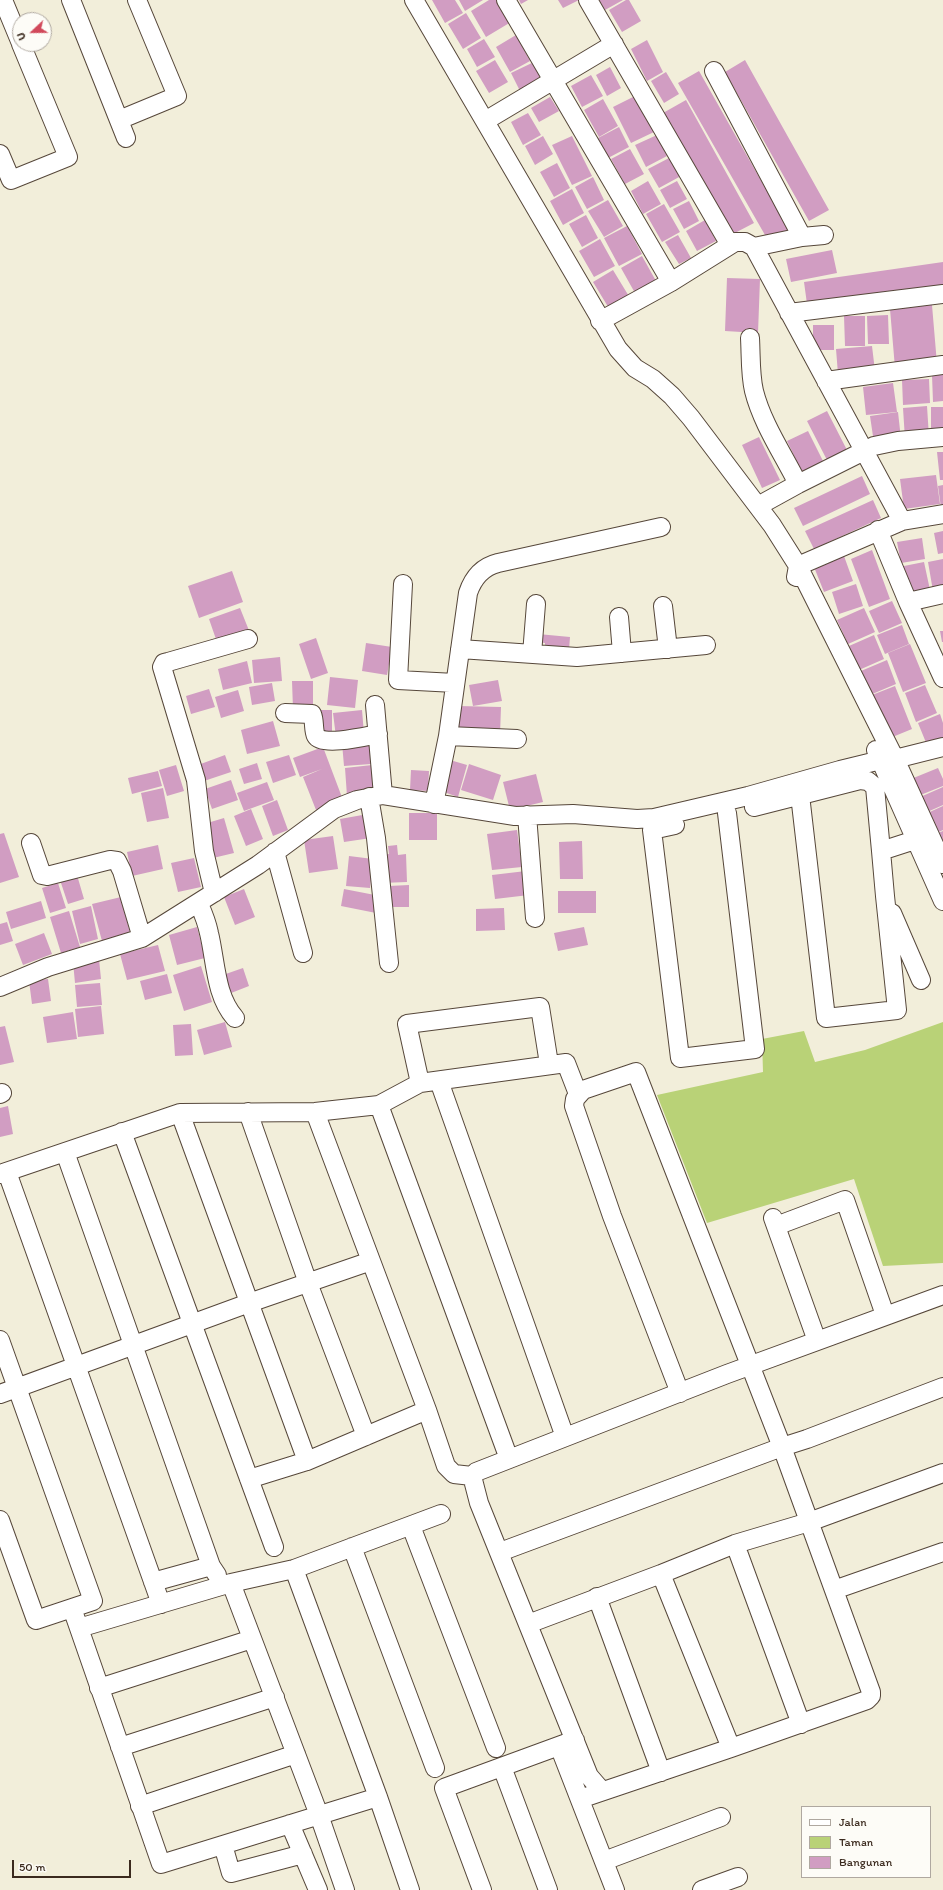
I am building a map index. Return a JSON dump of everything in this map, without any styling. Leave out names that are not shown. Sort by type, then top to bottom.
[{"type":"street","points":[[4,0],[12,20]]},
{"type":"street","points":[[71,0],[126,138]]},
{"type":"street","points":[[119,120],[177,96],[138,0]]},
{"type":"street","points":[[414,0],[486,120],[600,321],[618,349],[635,368],[653,379],[672,396],[691,418],[758,506],[798,566],[888,760],[943,864]]},
{"type":"street","points":[[506,0],[671,282]]},
{"type":"street","points":[[588,0],[730,245]]},
{"type":"street","points":[[486,120],[614,44]]},
{"type":"street","points":[[0,154],[10,180],[68,157],[24,52]]},
{"type":"street","points":[[714,71],[802,237]]},
{"type":"street","points":[[754,247],[802,237],[824,235]]},
{"type":"street","points":[[600,321],[671,282],[735,242],[745,242],[754,247],[863,453],[902,521]]},
{"type":"street","points":[[789,313],[943,294]]},
{"type":"street","points":[[750,338],[752,379],[757,402],[798,484]]},
{"type":"street","points":[[826,381],[943,365]]},
{"type":"street","points":[[758,506],[874,446],[943,437]]},
{"type":"street","points":[[798,566],[878,530],[902,521],[943,514]]},
{"type":"street","points":[[434,804],[448,736],[460,649],[471,587],[476,578],[489,565],[661,527]]},
{"type":"street","points":[[878,530],[908,602],[942,673]]},
{"type":"street","points":[[403,584],[398,680],[455,683]]},
{"type":"street","points":[[908,602],[943,594]]},
{"type":"street","points":[[532,654],[536,604]]},
{"type":"street","points":[[663,606],[668,649]]},
{"type":"street","points":[[619,617],[622,654]]},
{"type":"street","points":[[214,892],[204,851],[196,780],[162,667],[164,663],[248,639]]},
{"type":"street","points":[[460,649],[577,657],[706,645]]},
{"type":"street","points":[[375,705],[378,734],[376,838],[390,963]]},
{"type":"street","points":[[285,713],[312,714],[316,736],[320,740],[335,741],[378,734]]},
{"type":"street","points":[[448,736],[517,739]]},
{"type":"street","points":[[1,980],[142,938],[199,904],[214,892],[245,874],[334,810],[346,804],[376,796],[491,813],[527,815],[573,814],[637,819],[654,818],[748,796],[840,770],[943,747]]},
{"type":"street","points":[[888,760],[915,840],[943,901]]},
{"type":"street","points":[[727,813],[755,1049],[680,1058],[652,830],[860,780],[868,781],[876,787],[885,896],[897,1010],[826,1018],[800,795]]},
{"type":"street","points":[[527,815],[535,918]]},
{"type":"street","points":[[882,851],[915,840]]},
{"type":"street","points":[[31,843],[39,870],[42,875],[46,876],[110,860],[117,861],[122,871],[142,938]]},
{"type":"street","points":[[276,852],[304,953]]},
{"type":"street","points":[[885,896],[921,980]]},
{"type":"street","points":[[199,904],[209,932],[222,997],[227,1008],[235,1018]]},
{"type":"street","points":[[420,1084],[407,1024],[540,1007],[549,1064]]},
{"type":"street","points":[[161,1604],[76,1367],[4,1173],[180,1113],[314,1112],[379,1105],[420,1084],[549,1064],[566,1063],[578,1094]]},
{"type":"street","points":[[580,1799],[802,1724],[867,1700],[871,1696],[871,1692],[782,1447],[636,1072],[583,1090],[575,1099],[574,1106],[612,1216],[680,1393]]},
{"type":"street","points":[[440,1080],[565,1437]]},
{"type":"street","points":[[379,1105],[510,1459]]},
{"type":"street","points":[[248,1112],[308,1283],[366,1436]]},
{"type":"street","points":[[314,1112],[427,1410],[446,1466],[454,1474],[472,1476],[476,1472],[565,1437],[943,1294]]},
{"type":"street","points":[[180,1113],[307,1460]]},
{"type":"street","points":[[122,1132],[274,1547]]},
{"type":"street","points":[[65,1152],[211,1566],[228,1584],[252,1639],[320,1815],[345,1890]]},
{"type":"street","points":[[817,1341],[774,1222],[845,1200],[885,1315]]},
{"type":"street","points":[[0,1394],[249,1303],[371,1261]]},
{"type":"street","points":[[0,1340],[93,1601],[36,1620],[0,1522]]},
{"type":"street","points":[[500,1552],[807,1439],[943,1387]]},
{"type":"street","points":[[249,1479],[307,1460],[427,1410]]},
{"type":"street","points":[[528,1624],[662,1574],[735,1544],[809,1522],[943,1473]]},
{"type":"street","points":[[472,1476],[479,1502],[528,1624],[567,1743],[580,1799],[615,1890]]},
{"type":"street","points":[[79,1628],[228,1584],[294,1569],[442,1514]]},
{"type":"street","points":[[411,1526],[496,1748]]},
{"type":"street","points":[[735,1544],[802,1724]]},
{"type":"street","points":[[352,1547],[435,1768]]},
{"type":"street","points":[[834,1590],[943,1552]]},
{"type":"street","points":[[153,1582],[211,1566]]},
{"type":"street","points":[[294,1569],[378,1797],[410,1890]]},
{"type":"street","points":[[662,1574],[731,1748]]},
{"type":"street","points":[[597,1597],[661,1772]]},
{"type":"street","points":[[72,1608],[160,1864],[378,1797]]},
{"type":"street","points":[[100,1688],[252,1639]]},
{"type":"street","points":[[120,1747],[275,1697]]},
{"type":"street","points":[[482,1890],[444,1788],[567,1743]]},
{"type":"street","points":[[567,1743],[589,1776],[602,1791]]},
{"type":"street","points":[[140,1806],[296,1754]]},
{"type":"street","points":[[502,1767],[548,1890]]},
{"type":"street","points":[[604,1861],[721,1817]]},
{"type":"street","points":[[290,1824],[318,1890]]},
{"type":"street","points":[[223,1845],[231,1873],[303,1854]]},
{"type":"street","points":[[702,1890],[738,1877]]},
{"type":"green space","points":[[943,1022],[943,1263],[883,1266],[854,1179],[707,1223],[657,1095],[763,1072],[762,1039],[804,1031],[815,1062],[865,1050]]},
{"type":"building","points":[[432,0],[455,0],[463,13],[445,23]]},
{"type":"building","points":[[459,0],[483,0],[465,11]]},
{"type":"building","points":[[489,0],[498,0],[511,22],[486,37],[471,11]]},
{"type":"building","points":[[519,0],[528,0],[521,4]]},
{"type":"building","points":[[558,0],[579,0],[563,8]]},
{"type":"building","points":[[599,0],[623,0],[605,10]]},
{"type":"building","points":[[626,0],[629,0],[641,21],[622,32],[609,10]]},
{"type":"building","points":[[466,13],[481,38],[463,49],[448,24]]},
{"type":"building","points":[[516,35],[530,61],[510,72],[496,47]]},
{"type":"building","points":[[484,39],[495,57],[477,67],[467,49]]},
{"type":"building","points":[[647,40],[663,72],[647,81],[631,49]]},
{"type":"building","points":[[495,60],[508,82],[489,93],[476,71]]},
{"type":"building","points":[[745,60],[829,210],[809,221],[725,72]]},
{"type":"building","points":[[534,62],[543,80],[520,91],[511,73]]},
{"type":"building","points":[[610,67],[621,88],[607,96],[596,75]]},
{"type":"building","points":[[699,71],[789,230],[769,242],[678,83]]},
{"type":"building","points":[[666,72],[679,94],[664,103],[651,81]]},
{"type":"building","points":[[591,75],[603,96],[582,107],[571,86]]},
{"type":"building","points":[[635,96],[654,132],[631,143],[613,107]]},
{"type":"building","points":[[550,97],[559,111],[539,122],[531,108]]},
{"type":"building","points":[[603,99],[618,126],[599,137],[584,110]]},
{"type":"building","points":[[686,100],[754,223],[731,235],[663,113]]},
{"type":"building","points":[[528,113],[541,135],[523,145],[511,122]]},
{"type":"building","points":[[619,127],[629,147],[608,158],[598,138]]},
{"type":"building","points":[[657,135],[667,156],[646,167],[635,145]]},
{"type":"building","points":[[543,136],[553,154],[535,165],[525,146]]},
{"type":"building","points":[[572,136],[592,176],[572,185],[552,145]]},
{"type":"building","points":[[630,149],[644,174],[625,184],[611,159]]},
{"type":"building","points":[[671,157],[681,176],[659,188],[648,169]]},
{"type":"building","points":[[557,163],[570,188],[554,197],[540,172]]},
{"type":"building","points":[[593,177],[604,200],[587,209],[575,187]]},
{"type":"building","points":[[648,181],[661,204],[643,214],[631,191]]},
{"type":"building","points":[[677,181],[687,199],[670,208],[660,190]]},
{"type":"building","points":[[572,189],[584,213],[563,225],[550,201]]},
{"type":"building","points":[[608,200],[623,226],[604,237],[588,211]]},
{"type":"building","points":[[689,201],[699,221],[684,229],[673,209]]},
{"type":"building","points":[[664,204],[680,232],[662,242],[646,214]]},
{"type":"building","points":[[586,215],[598,238],[582,247],[569,224]]},
{"type":"building","points":[[705,220],[716,241],[697,251],[686,231]]},
{"type":"building","points":[[627,226],[642,254],[619,266],[604,238]]},
{"type":"building","points":[[678,235],[691,258],[679,264],[665,242]]},
{"type":"building","points":[[600,239],[615,266],[594,277],[579,251]]},
{"type":"building","points":[[832,250],[837,273],[791,282],[786,259]]},
{"type":"building","points":[[642,256],[656,281],[635,293],[621,268]]},
{"type":"building","points":[[943,262],[943,285],[807,304],[804,282]]},
{"type":"building","points":[[613,270],[630,298],[610,310],[593,282]]},
{"type":"building","points":[[727,278],[760,279],[758,333],[725,331]]},
{"type":"building","points":[[932,305],[937,364],[895,368],[890,309]]},
{"type":"building","points":[[888,315],[889,344],[868,344],[867,316]]},
{"type":"building","points":[[844,316],[865,316],[865,346],[845,346]]},
{"type":"building","points":[[813,325],[834,325],[834,350],[813,350]]},
{"type":"building","points":[[872,346],[875,371],[838,374],[836,349]]},
{"type":"building","points":[[943,374],[943,401],[933,402],[932,375]]},
{"type":"building","points":[[929,379],[930,403],[903,405],[902,380]]},
{"type":"building","points":[[893,383],[897,412],[866,415],[863,387]]},
{"type":"building","points":[[927,406],[929,437],[905,439],[903,408]]},
{"type":"building","points":[[931,407],[943,407],[943,431],[931,431]]},
{"type":"building","points":[[827,411],[848,452],[828,462],[807,421]]},
{"type":"building","points":[[898,412],[901,439],[874,443],[870,416]]},
{"type":"building","points":[[808,431],[824,463],[803,474],[787,441]]},
{"type":"building","points":[[759,437],[780,480],[762,488],[742,445]]},
{"type":"building","points":[[937,452],[943,452],[943,480],[940,480]]},
{"type":"building","points":[[936,475],[940,504],[904,509],[900,479]]},
{"type":"building","points":[[862,476],[870,494],[803,526],[794,508]]},
{"type":"building","points":[[943,485],[943,508],[941,508],[938,486]]},
{"type":"building","points":[[873,500],[881,518],[814,549],[805,531]]},
{"type":"building","points":[[943,531],[943,553],[938,554],[934,533]]},
{"type":"building","points":[[922,538],[925,559],[901,563],[897,542]]},
{"type":"building","points":[[872,550],[890,599],[869,607],[851,559]]},
{"type":"building","points":[[844,556],[853,581],[824,592],[814,567]]},
{"type":"building","points":[[943,559],[943,590],[933,591],[928,562]]},
{"type":"building","points":[[924,562],[930,590],[906,596],[899,567]]},
{"type":"building","points":[[232,571],[243,602],[199,618],[188,586]]},
{"type":"building","points":[[856,584],[863,606],[839,614],[832,592]]},
{"type":"building","points":[[892,601],[902,623],[879,633],[869,611]]},
{"type":"building","points":[[240,608],[250,633],[218,645],[209,619]]},
{"type":"building","points":[[864,608],[875,632],[848,644],[837,620]]},
{"type":"building","points":[[902,625],[909,644],[885,654],[877,635]]},
{"type":"building","points":[[940,631],[943,631],[943,642],[942,642]]},
{"type":"building","points":[[538,634],[570,637],[569,650],[545,649],[545,643],[537,642]]},
{"type":"building","points":[[874,635],[884,659],[859,670],[849,646]]},
{"type":"building","points":[[316,638],[328,673],[311,679],[299,644]]},
{"type":"building","points":[[366,643],[392,647],[387,675],[362,671]]},
{"type":"building","points":[[910,644],[926,683],[903,692],[888,653]]},
{"type":"building","points":[[280,657],[282,681],[254,683],[252,660]]},
{"type":"building","points":[[887,660],[896,684],[870,695],[861,671]]},
{"type":"building","points":[[247,661],[252,683],[223,690],[218,669]]},
{"type":"building","points":[[330,677],[358,680],[355,708],[327,705]]},
{"type":"building","points":[[498,680],[502,701],[473,706],[469,685]]},
{"type":"building","points":[[292,681],[313,681],[313,708],[293,709]]},
{"type":"building","points":[[272,683],[275,701],[252,705],[249,687]]},
{"type":"building","points":[[925,685],[937,713],[916,722],[905,693]]},
{"type":"building","points":[[895,686],[912,729],[890,738],[872,695]]},
{"type":"building","points":[[209,689],[215,707],[191,714],[186,696]]},
{"type":"building","points":[[238,690],[244,711],[221,718],[215,697]]},
{"type":"building","points":[[458,706],[501,707],[500,735],[458,733]]},
{"type":"building","points":[[318,710],[332,710],[332,733],[319,733]]},
{"type":"building","points":[[362,710],[364,734],[336,737],[333,713]]},
{"type":"building","points":[[940,714],[943,723],[943,739],[927,745],[918,723]]},
{"type":"building","points":[[273,721],[280,746],[247,754],[241,730]]},
{"type":"building","points":[[369,740],[371,764],[344,766],[342,743]]},
{"type":"building","points":[[323,747],[343,800],[316,810],[303,777],[322,769],[300,777],[293,758]]},
{"type":"building","points":[[225,755],[231,772],[204,781],[198,765]]},
{"type":"building","points":[[289,755],[296,775],[273,783],[266,762]]},
{"type":"building","points":[[450,760],[467,765],[458,797],[441,791]]},
{"type":"building","points":[[257,763],[262,779],[244,784],[239,769]]},
{"type":"building","points":[[469,764],[501,775],[493,800],[461,790]]},
{"type":"building","points":[[176,765],[184,791],[167,796],[159,770]]},
{"type":"building","points":[[372,765],[375,793],[347,796],[345,768]]},
{"type":"building","points":[[938,768],[943,779],[943,786],[918,796],[911,779]]},
{"type":"building","points":[[411,770],[429,771],[428,791],[410,790]]},
{"type":"building","points":[[158,771],[162,786],[132,794],[128,778]]},
{"type":"building","points":[[536,774],[543,802],[510,810],[503,782]]},
{"type":"building","points":[[231,780],[238,800],[212,809],[205,789]]},
{"type":"building","points":[[267,782],[274,800],[244,811],[237,793]]},
{"type":"building","points":[[943,787],[943,805],[925,813],[918,798]]},
{"type":"building","points":[[163,788],[169,818],[147,822],[141,793]]},
{"type":"building","points":[[277,800],[288,830],[273,836],[262,806]]},
{"type":"building","points":[[943,806],[943,830],[932,835],[923,815]]},
{"type":"building","points":[[251,809],[263,839],[246,846],[234,816]]},
{"type":"building","points":[[409,813],[437,813],[437,840],[409,840]]},
{"type":"building","points":[[368,814],[371,838],[344,842],[340,819]]},
{"type":"building","points":[[224,818],[234,853],[213,858],[204,824]]},
{"type":"building","points":[[517,830],[522,867],[492,870],[487,834]]},
{"type":"building","points":[[943,831],[943,859],[933,835]]},
{"type":"building","points":[[4,833],[19,877],[0,883],[0,834]]},
{"type":"building","points":[[333,836],[338,869],[309,873],[304,840]]},
{"type":"building","points":[[582,841],[583,879],[560,879],[559,842]]},
{"type":"building","points":[[158,845],[163,869],[132,876],[127,852]]},
{"type":"building","points":[[397,845],[398,855],[406,854],[407,882],[381,883],[380,855],[389,854],[388,846]]},
{"type":"building","points":[[349,856],[373,859],[370,888],[346,886]]},
{"type":"building","points":[[194,858],[201,887],[178,892],[171,863]]},
{"type":"building","points":[[526,871],[529,895],[495,899],[492,875]]},
{"type":"building","points":[[77,875],[84,899],[68,904],[60,880]]},
{"type":"building","points":[[58,883],[66,908],[50,913],[42,888]]},
{"type":"building","points":[[409,885],[409,907],[389,907],[389,886]]},
{"type":"building","points":[[244,889],[255,917],[235,925],[224,897]]},
{"type":"building","points":[[344,889],[380,896],[376,913],[341,906]]},
{"type":"building","points":[[558,891],[596,891],[596,913],[558,913]]},
{"type":"building","points":[[121,897],[130,933],[102,941],[92,904]]},
{"type":"building","points":[[41,901],[46,918],[11,929],[6,912]]},
{"type":"building","points":[[91,906],[98,939],[80,944],[72,911]]},
{"type":"building","points":[[504,908],[505,930],[476,931],[476,909]]},
{"type":"building","points":[[69,911],[80,947],[61,953],[50,917]]},
{"type":"building","points":[[7,922],[13,941],[0,945],[0,924]]},
{"type":"building","points":[[197,927],[205,958],[177,965],[169,935]]},
{"type":"building","points":[[584,927],[588,945],[558,951],[554,933]]},
{"type":"building","points":[[44,933],[52,954],[23,965],[15,944]]},
{"type":"building","points":[[158,945],[165,971],[127,980],[120,954]]},
{"type":"building","points":[[99,959],[101,979],[75,983],[73,962]]},
{"type":"building","points":[[201,966],[212,1002],[184,1011],[173,975]]},
{"type":"building","points":[[243,968],[249,986],[226,995],[220,976]]},
{"type":"building","points":[[167,974],[172,993],[145,1000],[140,981]]},
{"type":"building","points":[[48,979],[51,1001],[32,1004],[29,981]]},
{"type":"building","points":[[100,983],[102,1005],[77,1007],[75,985]]},
{"type":"building","points":[[101,1006],[104,1034],[78,1037],[75,1009]]},
{"type":"building","points":[[73,1012],[77,1039],[47,1043],[43,1017]]},
{"type":"building","points":[[225,1022],[232,1047],[204,1055],[197,1030]]},
{"type":"building","points":[[191,1024],[193,1055],[175,1056],[173,1025]]},
{"type":"building","points":[[5,1026],[14,1062],[0,1065],[0,1027]]},
{"type":"building","points":[[8,1106],[13,1134],[0,1137],[0,1108]]}]
